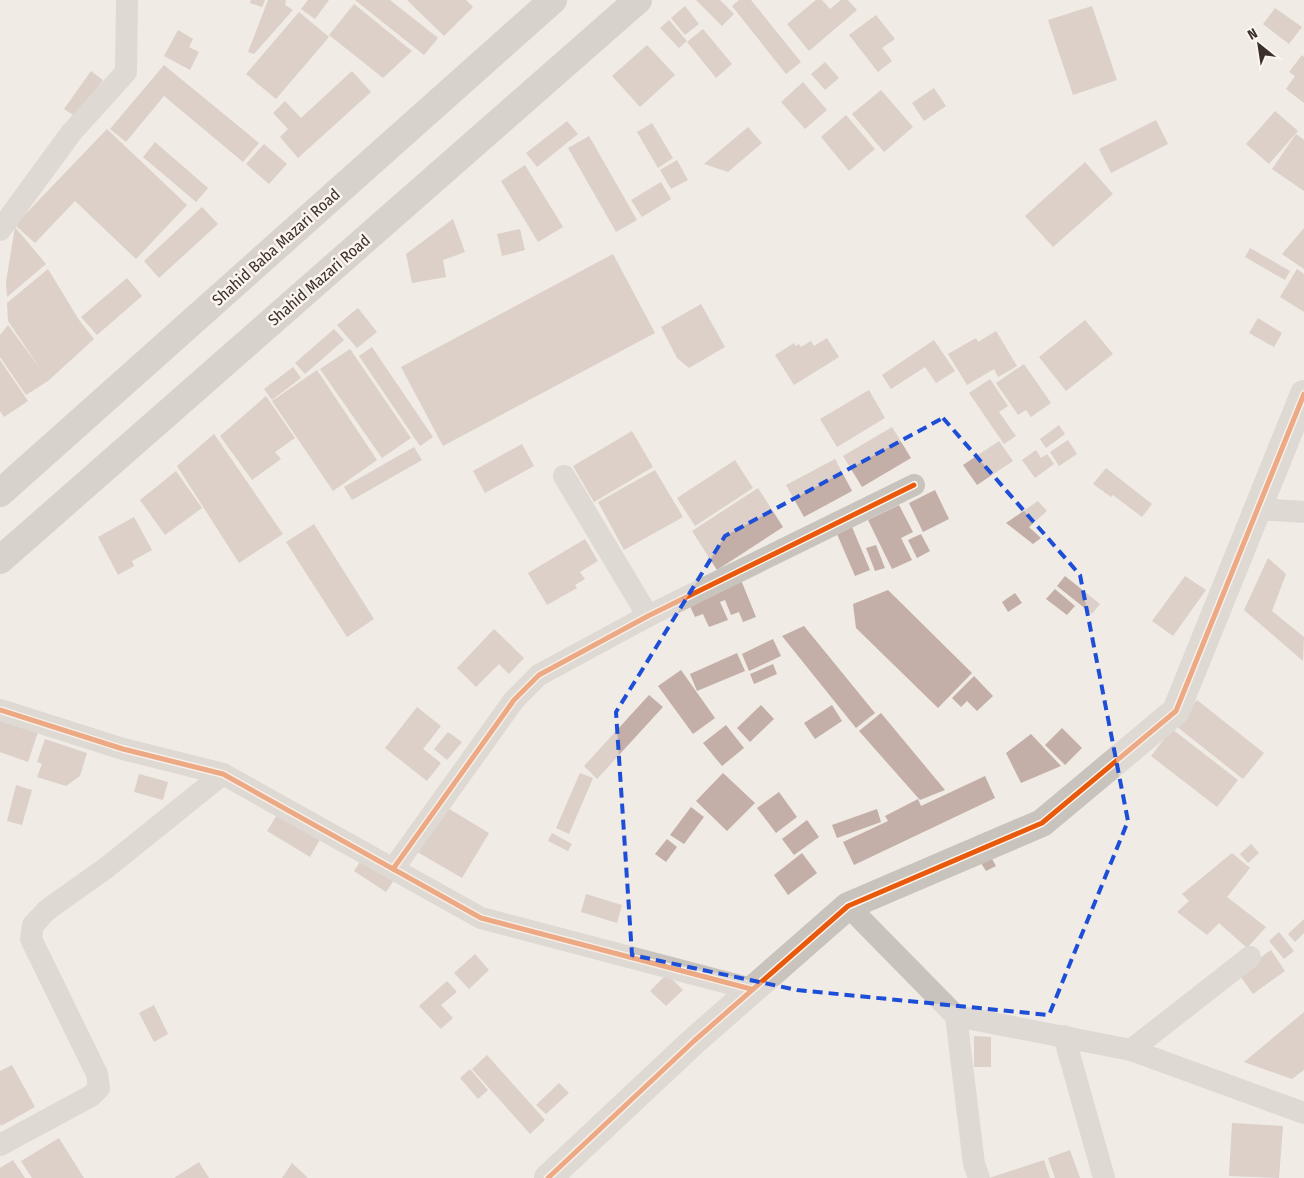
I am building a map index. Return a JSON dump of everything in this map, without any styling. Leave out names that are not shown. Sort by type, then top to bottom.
[{"type":"main road","name":"Shahid Baba Mazari Road","points":[[0,493],[553,0]]},
{"type":"main road","name":"Shahid Mazari Road","points":[[0,560],[638,0]]},
{"type":"street","points":[[0,230],[71,133],[126,72],[128,0]]},
{"type":"street","points":[[548,1178],[751,989],[848,906],[1042,823],[1176,711],[1304,394]]},
{"type":"street","points":[[564,476],[648,616]]},
{"type":"street","points":[[393,869],[514,700],[539,675],[648,616],[914,485]]},
{"type":"street","points":[[1258,509],[1304,512]]},
{"type":"street","points":[[0,710],[123,749],[223,774],[481,918],[751,989]]},
{"type":"street","points":[[0,1145],[91,1096],[99,1088],[97,1074],[31,939],[32,925],[47,910],[106,868],[223,774]]},
{"type":"street","points":[[848,906],[956,1016],[1131,1050],[1304,1113]]},
{"type":"street","points":[[1131,1050],[1250,957]]},
{"type":"street","points":[[956,1016],[974,1164],[978,1178]]},
{"type":"street","points":[[1064,1036],[1104,1178]]},
{"type":"highlighted area","points":[[943,418],[1080,575],[1128,821],[1049,1015],[797,990],[632,955],[616,712],[725,536]]},
{"type":"building","points":[[251,0],[265,0],[262,7],[250,3]]},
{"type":"building","points":[[268,0],[286,0],[285,5],[293,10],[254,54],[248,52]]},
{"type":"building","points":[[308,0],[329,0],[315,19],[301,9]]},
{"type":"building","points":[[355,0],[390,0],[438,38],[424,55]]},
{"type":"building","points":[[407,0],[466,0],[473,7],[444,36]]},
{"type":"building","points":[[696,0],[720,0],[734,14],[722,26]]},
{"type":"building","points":[[739,0],[751,0],[801,62],[786,74],[732,6]]},
{"type":"building","points":[[816,0],[822,0],[830,9],[841,0],[848,0],[857,10],[809,51],[787,24]]},
{"type":"building","points":[[354,4],[412,51],[383,78],[329,35]]},
{"type":"building","points":[[685,6],[699,24],[685,35],[671,18]]},
{"type":"building","points":[[1092,6],[1117,80],[1073,95],[1048,20]]},
{"type":"building","points":[[1275,8],[1302,27],[1289,44],[1263,24]]},
{"type":"building","points":[[299,12],[329,37],[276,99],[246,74]]},
{"type":"building","points":[[876,15],[895,39],[882,48],[892,61],[878,72],[849,35]]},
{"type":"building","points":[[669,20],[687,41],[679,48],[660,28]]},
{"type":"building","points":[[703,29],[732,64],[716,78],[687,42]]},
{"type":"building","points":[[178,30],[193,39],[189,47],[199,52],[190,70],[164,56]]},
{"type":"building","points":[[647,45],[675,75],[640,107],[612,76]]},
{"type":"building","points":[[1302,55],[1304,57],[1304,103],[1286,89],[1295,76],[1289,72]]},
{"type":"building","points":[[825,62],[839,78],[825,90],[811,74]]},
{"type":"building","points":[[164,65],[259,143],[243,162],[164,96],[126,142],[110,129]]},
{"type":"building","points":[[91,71],[103,80],[76,117],[64,109]]},
{"type":"building","points":[[352,71],[371,92],[298,158],[280,137],[288,129],[273,113],[285,101],[301,118]]},
{"type":"building","points":[[803,82],[827,110],[805,129],[781,102]]},
{"type":"building","points":[[934,88],[946,106],[924,121],[912,103]]},
{"type":"building","points":[[881,90],[913,127],[884,152],[852,114]]},
{"type":"building","points":[[1275,111],[1298,131],[1269,164],[1246,144]]},
{"type":"building","points":[[846,115],[875,149],[849,171],[821,137]]},
{"type":"building","points":[[1156,120],[1168,144],[1111,173],[1099,149]]},
{"type":"building","points":[[567,121],[578,134],[537,167],[526,153]]},
{"type":"building","points":[[652,123],[673,158],[658,168],[637,132]]},
{"type":"building","points":[[748,127],[762,143],[728,172],[704,164]]},
{"type":"building","points":[[107,129],[187,205],[136,259],[75,201],[35,243],[15,225]]},
{"type":"building","points":[[1296,134],[1304,140],[1304,191],[1272,169]]},
{"type":"building","points":[[589,136],[637,220],[616,232],[568,148]]},
{"type":"building","points":[[155,142],[208,188],[196,202],[143,157]]},
{"type":"building","points":[[264,144],[287,164],[269,184],[246,164]]},
{"type":"building","points":[[677,160],[688,180],[671,189],[660,170]]},
{"type":"building","points":[[1085,162],[1113,194],[1053,247],[1025,216]]},
{"type":"building","points":[[525,165],[563,227],[538,242],[501,181]]},
{"type":"building","points":[[661,182],[671,199],[642,217],[631,200]]},
{"type":"building","points":[[202,207],[218,224],[159,278],[144,261]]},
{"type":"building","points":[[453,219],[465,252],[443,260],[446,277],[412,283],[406,254]]},
{"type":"building","points":[[15,227],[46,264],[7,297],[6,282]]},
{"type":"building","points":[[1304,228],[1304,269],[1282,254]]},
{"type":"building","points":[[520,229],[525,250],[502,256],[497,234]]},
{"type":"building","points":[[1250,248],[1290,271],[1285,280],[1245,257]]},
{"type":"building","points":[[613,254],[655,333],[443,446],[401,367]]},
{"type":"building","points":[[48,269],[79,320],[94,339],[48,381],[26,395],[0,357],[0,335],[8,325],[42,371],[8,321],[7,303]]},
{"type":"building","points":[[1297,269],[1304,274],[1304,312],[1280,297]]},
{"type":"building","points":[[127,278],[142,296],[97,335],[81,317]]},
{"type":"building","points":[[701,304],[725,347],[689,368],[677,358],[661,327]]},
{"type":"building","points":[[358,308],[377,332],[357,348],[337,325]]},
{"type":"building","points":[[1258,318],[1282,333],[1274,347],[1249,333]]},
{"type":"building","points":[[1085,320],[1113,354],[1066,391],[1039,357]]},
{"type":"building","points":[[334,329],[344,340],[305,374],[295,363]]},
{"type":"building","points":[[996,331],[1017,366],[998,377],[994,369],[967,385],[948,354],[976,338],[978,342]]},
{"type":"building","points":[[827,338],[839,357],[794,385],[775,355],[794,343],[795,346],[799,344],[801,347],[811,341],[814,346]]},
{"type":"building","points":[[934,340],[955,371],[936,383],[925,367],[891,389],[882,375]]},
{"type":"building","points":[[372,347],[433,437],[420,446],[359,356]]},
{"type":"building","points":[[350,349],[411,438],[382,458],[320,369]]},
{"type":"building","points":[[0,360],[28,401],[4,417],[0,411]]},
{"type":"building","points":[[1024,364],[1051,403],[1031,417],[1026,410],[1018,415],[996,383]]},
{"type":"building","points":[[293,367],[301,378],[272,400],[264,389]]},
{"type":"building","points":[[317,370],[377,460],[333,491],[272,401]]},
{"type":"building","points":[[990,379],[1008,406],[999,412],[1016,436],[1004,444],[969,393]]},
{"type":"building","points":[[869,390],[885,418],[837,447],[820,419]]},
{"type":"building","points":[[266,396],[295,438],[275,452],[281,459],[252,480],[220,436]]},
{"type":"building","points":[[1059,425],[1065,434],[1046,448],[1040,439]]},
{"type":"building","points":[[892,427],[911,458],[862,487],[843,456]]},
{"type":"building","points":[[632,431],[653,467],[594,502],[573,466]]},
{"type":"building","points":[[214,434],[283,534],[239,563],[177,466]]},
{"type":"building","points":[[1068,440],[1077,454],[1059,466],[1050,452]]},
{"type":"building","points":[[999,441],[1013,461],[977,485],[963,465]]},
{"type":"building","points":[[522,444],[534,466],[485,493],[473,471]]},
{"type":"building","points":[[414,447],[422,460],[352,500],[344,487]]},
{"type":"building","points":[[1036,450],[1041,458],[1047,454],[1054,464],[1035,478],[1022,460]]},
{"type":"building","points":[[835,459],[852,491],[804,517],[786,485]]},
{"type":"building","points":[[735,460],[753,488],[695,526],[677,498]]},
{"type":"building","points":[[1106,468],[1152,504],[1142,517],[1113,495],[1111,497],[1093,484]]},
{"type":"building","points":[[655,470],[683,517],[624,550],[598,502]]},
{"type":"building","points":[[176,471],[202,508],[165,535],[140,500]]},
{"type":"building","points":[[758,488],[783,527],[717,570],[692,531]]},
{"type":"building","points":[[935,490],[949,519],[923,532],[909,503]]},
{"type":"building","points":[[1038,501],[1047,511],[1029,527],[1041,538],[1033,544],[1006,523]]},
{"type":"building","points":[[899,505],[913,532],[901,538],[912,560],[892,569],[868,520]]},
{"type":"building","points":[[134,517],[152,550],[132,561],[134,566],[118,575],[98,537]]},
{"type":"building","points":[[314,524],[374,619],[347,637],[286,542]]},
{"type":"building","points":[[852,527],[870,570],[855,576],[837,534]]},
{"type":"building","points":[[921,534],[930,551],[917,558],[908,540]]},
{"type":"building","points":[[585,539],[598,561],[580,572],[585,579],[575,585],[577,588],[547,605],[528,573]]},
{"type":"building","points":[[876,545],[885,568],[875,571],[866,548]]},
{"type":"building","points":[[1268,558],[1286,574],[1272,611],[1304,637],[1303,661],[1244,610]]},
{"type":"building","points":[[1065,576],[1100,604],[1092,614],[1057,586]]},
{"type":"building","points":[[1185,576],[1206,590],[1173,636],[1152,621]]},
{"type":"building","points":[[741,580],[756,617],[743,622],[739,612],[731,615],[725,600],[720,602],[728,620],[709,627],[703,614],[695,617],[688,602]]},
{"type":"building","points":[[1055,589],[1075,606],[1067,615],[1046,599]]},
{"type":"building","points":[[888,590],[972,673],[938,708],[856,628],[853,604]]},
{"type":"building","points":[[1015,593],[1022,603],[1008,612],[1002,602]]},
{"type":"building","points":[[804,626],[875,713],[856,728],[782,636]]},
{"type":"building","points":[[494,629],[524,658],[509,674],[499,664],[476,687],[457,668]]},
{"type":"building","points":[[773,639],[781,656],[749,671],[742,654]]},
{"type":"building","points":[[737,653],[745,671],[697,691],[690,674]]},
{"type":"building","points":[[773,664],[777,674],[754,684],[750,674]]},
{"type":"building","points":[[681,670],[715,718],[693,734],[658,686]]},
{"type":"building","points":[[974,676],[993,696],[977,711],[967,701],[961,707],[952,698]]},
{"type":"building","points":[[649,695],[663,707],[597,779],[584,766]]},
{"type":"building","points":[[1197,700],[1264,753],[1243,779],[1176,726]]},
{"type":"building","points":[[761,705],[774,719],[750,742],[737,728]]},
{"type":"building","points":[[832,705],[842,721],[815,739],[804,723]]},
{"type":"building","points":[[417,707],[441,726],[423,749],[441,763],[427,781],[385,748]]},
{"type":"building","points":[[881,713],[945,790],[920,800],[859,731]]},
{"type":"building","points":[[0,720],[38,732],[28,762],[0,752]]},
{"type":"building","points":[[726,725],[744,748],[722,766],[703,743]]},
{"type":"building","points":[[1062,728],[1082,748],[1065,765],[1045,745]]},
{"type":"building","points":[[1172,729],[1238,780],[1217,807],[1151,756]]},
{"type":"building","points":[[448,732],[462,742],[447,760],[434,749]]},
{"type":"building","points":[[1031,734],[1061,766],[1021,783],[1006,753]]},
{"type":"building","points":[[45,739],[87,753],[80,776],[66,786],[37,777],[42,764],[37,762]]},
{"type":"building","points":[[580,773],[593,778],[569,834],[556,828]]},
{"type":"building","points":[[723,773],[755,803],[727,831],[696,801]]},
{"type":"building","points":[[139,774],[168,782],[163,800],[134,792]]},
{"type":"building","points":[[985,776],[995,798],[854,865],[843,842],[888,821],[885,816],[918,799],[921,806]]},
{"type":"building","points":[[16,785],[32,790],[22,825],[7,821]]},
{"type":"building","points":[[779,792],[797,817],[776,833],[757,808]]},
{"type":"building","points":[[441,804],[489,833],[462,878],[414,850]]},
{"type":"building","points":[[691,807],[704,817],[684,844],[670,835]]},
{"type":"building","points":[[877,809],[881,822],[837,838],[832,825]]},
{"type":"building","points":[[280,810],[322,836],[310,857],[267,831]]},
{"type":"building","points":[[807,820],[819,837],[794,855],[782,839]]},
{"type":"building","points":[[552,833],[572,844],[568,851],[548,841]]},
{"type":"building","points":[[667,839],[677,847],[666,862],[655,854]]},
{"type":"building","points":[[1251,844],[1259,853],[1248,863],[1240,854]]},
{"type":"building","points":[[802,853],[817,873],[788,895],[774,875]]},
{"type":"building","points":[[1232,853],[1250,868],[1227,897],[1266,927],[1247,948],[1219,923],[1207,935],[1177,912],[1189,901],[1182,894]]},
{"type":"building","points":[[364,856],[396,877],[386,892],[354,871]]},
{"type":"building","points":[[991,857],[996,866],[986,871],[981,863]]},
{"type":"building","points":[[586,894],[622,905],[617,923],[581,912]]},
{"type":"building","points":[[1304,919],[1304,933],[1295,942],[1288,934]]},
{"type":"building","points":[[1279,932],[1294,951],[1284,959],[1269,941]]},
{"type":"building","points":[[1271,950],[1285,971],[1253,994],[1238,973]]},
{"type":"building","points":[[475,954],[489,970],[469,989],[454,973]]},
{"type":"building","points":[[667,974],[683,990],[666,1006],[650,991]]},
{"type":"building","points":[[447,981],[457,992],[441,1005],[453,1018],[441,1029],[419,1006]]},
{"type":"building","points":[[154,1005],[168,1034],[154,1042],[139,1013]]},
{"type":"building","points":[[1304,1012],[1304,1070],[1292,1079],[1244,1062]]},
{"type":"building","points":[[974,1036],[991,1037],[991,1067],[974,1067]]},
{"type":"building","points":[[487,1055],[545,1120],[530,1134],[472,1069]]},
{"type":"building","points":[[12,1065],[35,1107],[1,1126],[0,1071]]},
{"type":"building","points":[[470,1069],[488,1090],[478,1099],[460,1078]]},
{"type":"building","points":[[559,1083],[569,1093],[546,1114],[536,1105]]},
{"type":"building","points":[[1232,1123],[1283,1126],[1279,1178],[1229,1176]]},
{"type":"building","points":[[59,1138],[84,1178],[32,1178],[21,1161]]},
{"type":"building","points":[[1070,1150],[1080,1178],[1055,1178],[1048,1158]]},
{"type":"building","points":[[13,1160],[25,1178],[0,1178],[0,1168]]},
{"type":"building","points":[[1044,1160],[1050,1178],[989,1178]]},
{"type":"building","points":[[199,1162],[209,1178],[174,1178]]},
{"type":"building","points":[[292,1163],[308,1178],[282,1178]]},
{"type":"cycle path","points":[[548,1178],[694,1041],[848,906],[1042,823],[1176,711],[1304,394]]},
{"type":"cycle path","points":[[393,869],[514,700],[539,675],[648,616],[914,485]]},
{"type":"cycle path","points":[[0,710],[123,749],[223,774],[481,918],[751,989]]}]
